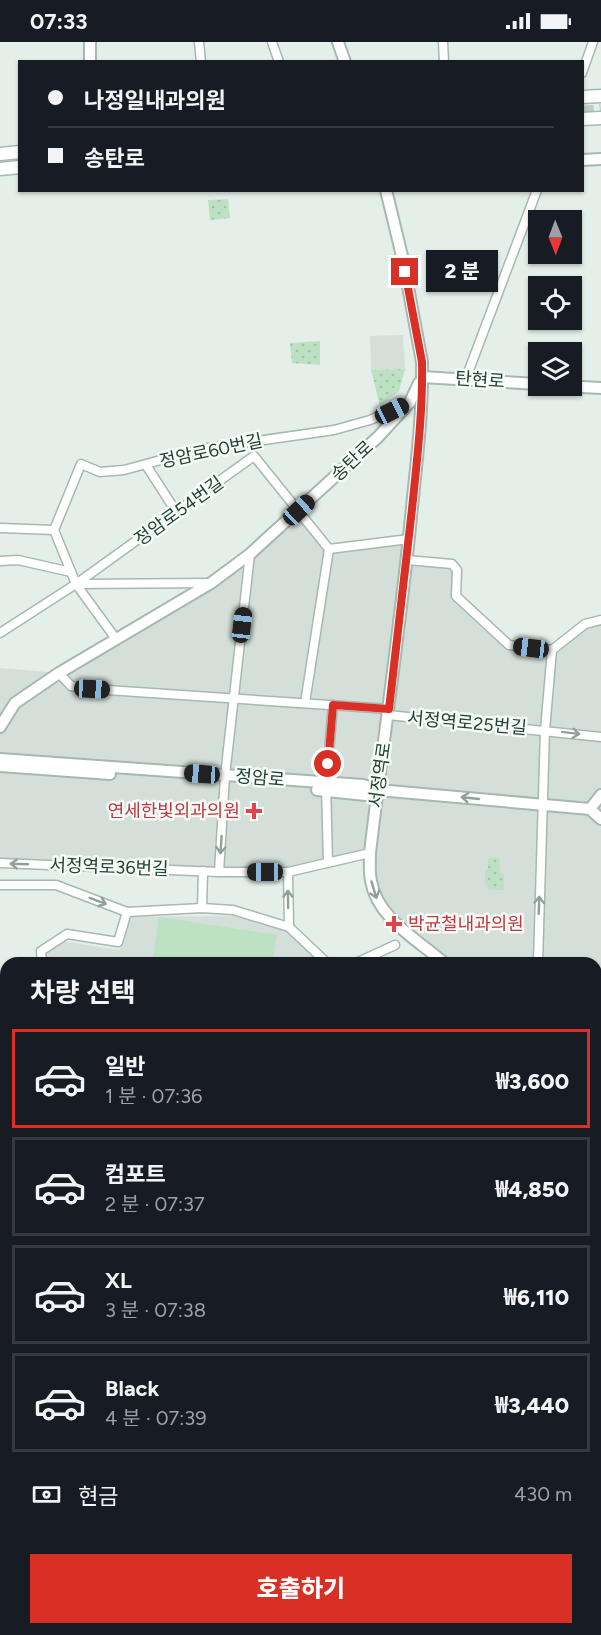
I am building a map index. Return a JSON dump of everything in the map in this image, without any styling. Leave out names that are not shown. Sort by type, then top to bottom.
[{"type":"main road","points":[[584,97],[601,96]]},
{"type":"main road","points":[[584,119],[601,118]]},
{"type":"main road","points":[[0,154],[18,152]]},
{"type":"main road","points":[[0,170],[18,167]]},
{"type":"street","points":[[90,60],[93,42]]},
{"type":"street","points":[[199,42],[201,60]]},
{"type":"street","points":[[272,42],[278,60]]},
{"type":"street","points":[[338,42],[344,60]]},
{"type":"street","points":[[442,42],[444,60]]},
{"type":"street","points":[[584,67],[593,42]]},
{"type":"street","points":[[584,160],[601,159]]},
{"type":"street","points":[[386,192],[405,272],[422,362],[422,377]]},
{"type":"street","points":[[466,378],[536,192]]},
{"type":"street","name":"탄현로","points":[[422,377],[528,383]]},
{"type":"street","name":"송탄로","points":[[0,727],[15,703],[59,673],[211,583],[250,554],[378,437],[410,402],[422,377]]},
{"type":"street","name":"서정역로","points":[[422,377],[420,430],[407,560],[370,853],[371,882],[376,899],[388,916],[437,957]]},
{"type":"street","points":[[582,387],[601,388]]},
{"type":"street","name":"정암로60번길","points":[[54,530],[81,464],[100,472],[146,465],[201,449],[334,430],[370,420],[410,402]]},
{"type":"street","name":"정암로54번길","points":[[0,633],[76,584],[254,456],[299,510]]},
{"type":"street","points":[[146,465],[177,513]]},
{"type":"street","points":[[299,510],[329,549],[305,703]]},
{"type":"street","points":[[0,528],[54,530],[76,584],[116,639]]},
{"type":"street","points":[[329,549],[409,539]]},
{"type":"street","points":[[219,872],[225,779],[250,554]]},
{"type":"street","points":[[0,561],[18,560],[71,572]]},
{"type":"street","points":[[407,560],[453,564],[457,570],[456,596],[509,645],[552,650],[585,624],[601,620]]},
{"type":"street","points":[[76,584],[211,583]]},
{"type":"street","name":"서정역로25번길","points":[[538,957],[545,730],[552,650]]},
{"type":"street","name":"서정역로25번길","points":[[59,673],[71,686],[92,689],[333,705],[601,737]]},
{"type":"street","points":[[328,863],[326,787],[333,705]]},
{"type":"street","name":"정암로","points":[[0,759],[326,787],[363,786],[378,790],[590,809]]},
{"type":"street","points":[[0,766],[225,779]]},
{"type":"street","points":[[601,796],[590,809],[601,819]]},
{"type":"street","name":"서정역로36번길","points":[[0,863],[219,872],[288,872],[370,853]]},
{"type":"street","points":[[202,908],[203,871]]},
{"type":"street","points":[[288,872],[289,927]]},
{"type":"street","points":[[0,885],[56,885],[128,912],[202,908],[233,910],[289,927],[321,957]]},
{"type":"street","points":[[42,957],[41,951],[67,934],[118,942],[128,912]]},
{"type":"street","points":[[369,957],[395,945]]},
{"type":"shaded area","points":[[403,335],[405,369],[371,370],[370,336]]},
{"type":"shaded area","points":[[299,510],[329,548],[409,539],[407,560],[452,564],[456,596],[509,645],[552,650],[585,624],[601,620],[601,957],[436,957],[388,916],[369,853],[288,872],[0,863],[0,668],[59,673],[211,583]]},
{"type":"shaded area","points":[[234,916],[284,930],[314,957],[43,957],[44,952],[61,941],[120,950],[128,917]]},
{"type":"green space","points":[[228,199],[230,218],[210,220],[208,200]]},
{"type":"green space","points":[[320,341],[320,365],[292,363],[290,343]]},
{"type":"green space","points":[[405,369],[399,391],[380,406],[371,370]]},
{"type":"green space","points":[[488,858],[500,858],[500,873],[504,874],[504,890],[489,890],[485,885]]},
{"type":"green space","points":[[159,917],[277,935],[273,957],[153,957]]},
{"type":"tunnel","points":[[584,112],[601,110]]},
{"type":"place","name":"연세한빛외과의원","points":[[254,811]]},
{"type":"place","name":"박균철내과의원","points":[[394,924]]},
{"type":"route","points":[[328,764],[333,705],[389,709],[420,430],[422,377],[422,362],[405,272]]}]
